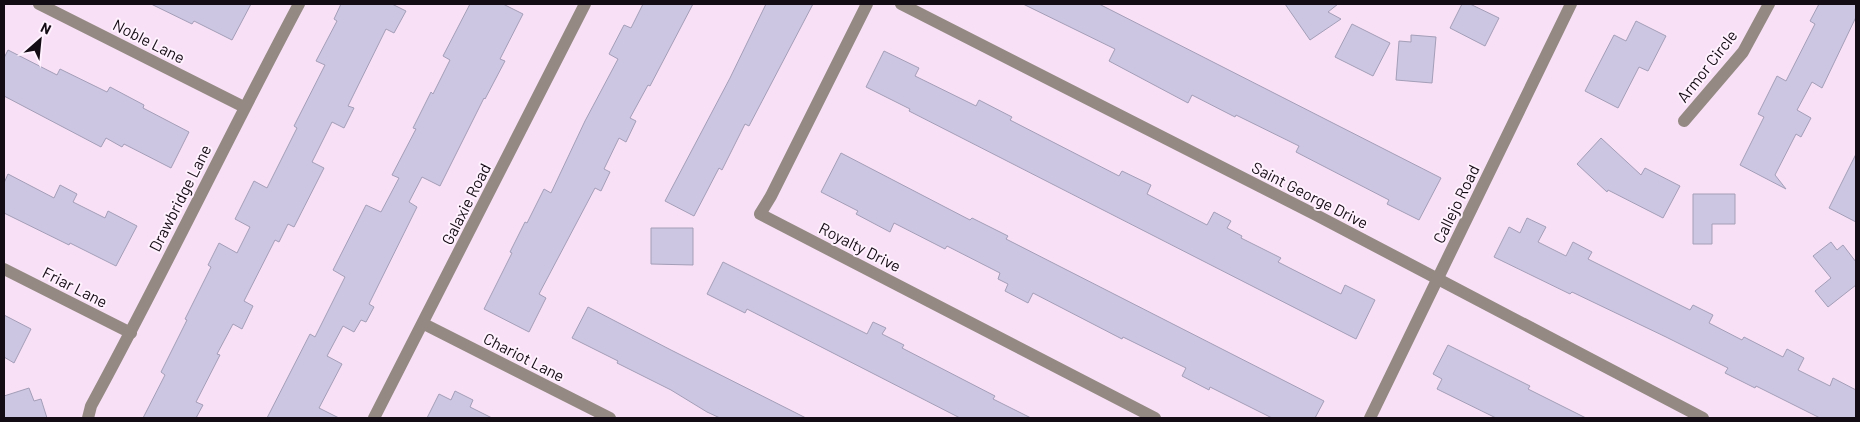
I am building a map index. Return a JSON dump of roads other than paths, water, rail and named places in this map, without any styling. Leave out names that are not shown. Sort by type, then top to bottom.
[{"type":"street","name":"Noble Lane","points":[[39,4],[244,107]]},
{"type":"street","name":"Drawbridge Lane","points":[[90,412],[244,107],[299,4]]},
{"type":"street","name":"Galaxie Road","points":[[374,418],[424,324],[585,4]]},
{"type":"street","name":"Royalty Drive","points":[[867,4],[771,196],[760,214],[1155,418]]},
{"type":"street","name":"Saint George Drive","points":[[901,4],[1316,216],[1703,418]]},
{"type":"street","name":"Callejo Road","points":[[1370,418],[1571,4]]},
{"type":"street","name":"Armor Circle","points":[[1684,121],[1743,52],[1769,4]]},
{"type":"street","name":"Friar Lane","points":[[4,269],[131,333]]},
{"type":"street","name":"Chariot Lane","points":[[424,324],[610,418]]}]
